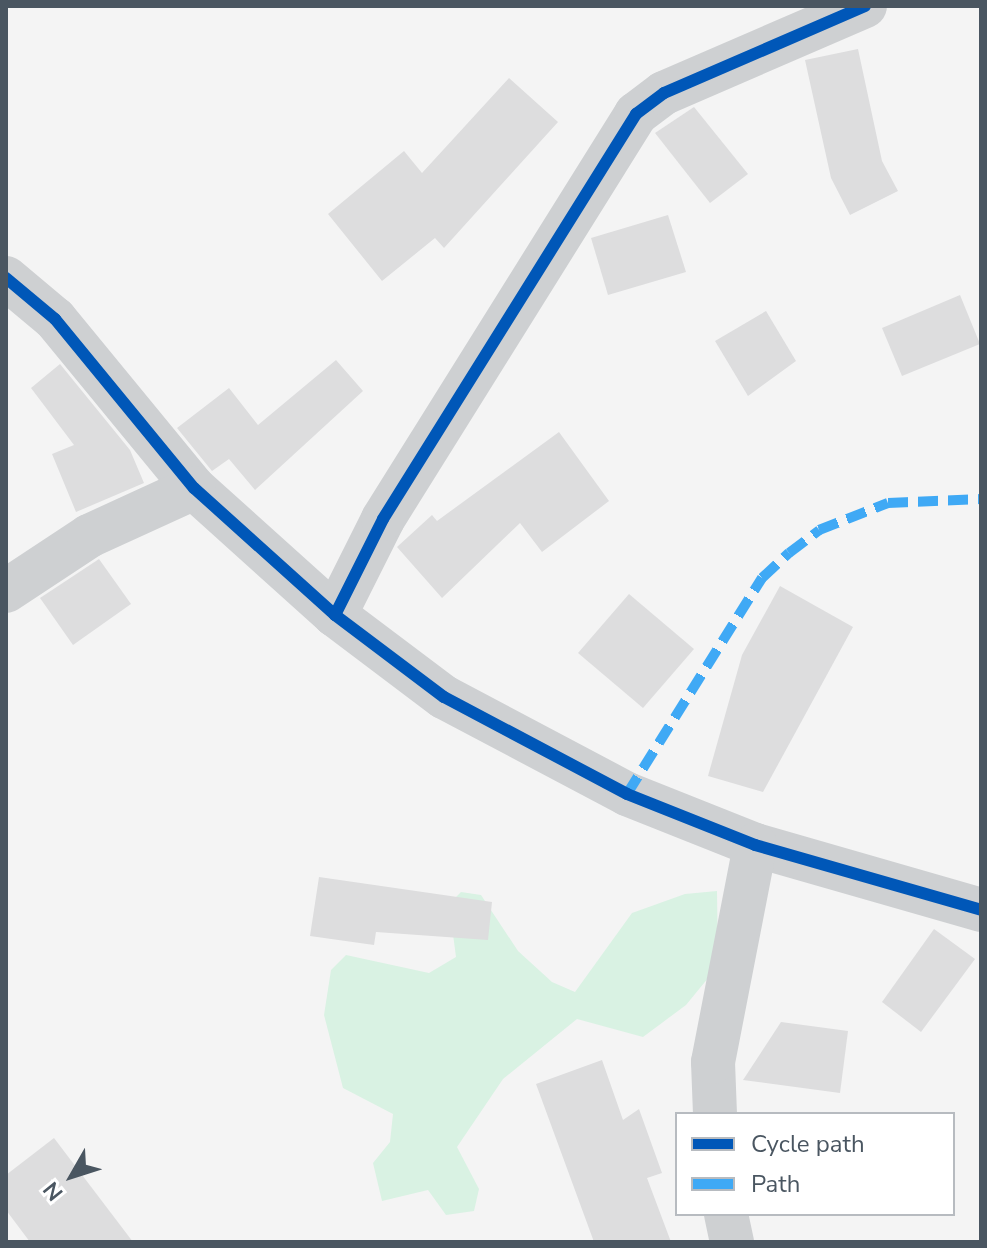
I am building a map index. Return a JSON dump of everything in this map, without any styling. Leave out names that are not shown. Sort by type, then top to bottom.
[{"type":"street","points":[[335,615],[383,519],[616,138],[664,93],[802,19],[865,6]]},
{"type":"street","points":[[6,278],[55,319],[194,488],[335,615],[444,697],[500,731],[627,794],[755,845],[981,910]]},
{"type":"street","points":[[6,591],[89,536],[194,488]]},
{"type":"street","points":[[715,1112],[713,1062],[755,845]]},
{"type":"street","points":[[726,1216],[732,1242]]},
{"type":"green space","points":[[717,891],[718,966],[686,1005],[643,1037],[577,1019],[503,1079],[457,1147],[479,1189],[474,1211],[446,1215],[428,1190],[382,1201],[373,1163],[390,1142],[393,1114],[343,1088],[324,1015],[331,970],[346,955],[429,973],[456,957],[449,904],[461,892],[481,895],[518,951],[552,982],[575,992],[632,913],[685,894]]},
{"type":"building","points":[[858,49],[882,161],[898,191],[850,215],[831,178],[805,60]]},
{"type":"building","points":[[509,78],[558,122],[444,248],[435,238],[382,281],[328,214],[404,151],[422,173]]},
{"type":"building","points":[[694,107],[748,174],[710,203],[655,133]]},
{"type":"building","points":[[668,215],[686,272],[608,295],[591,238]]},
{"type":"building","points":[[960,295],[980,344],[902,376],[882,328]]},
{"type":"building","points":[[766,311],[796,361],[748,396],[715,341]]},
{"type":"building","points":[[336,360],[363,391],[255,490],[229,459],[212,471],[177,428],[229,388],[258,425]]},
{"type":"building","points":[[60,364],[130,450],[144,483],[76,512],[52,454],[74,445],[31,388]]},
{"type":"building","points":[[559,432],[609,501],[542,552],[520,523],[442,598],[397,547],[432,515],[437,521]]},
{"type":"building","points":[[99,559],[131,604],[73,645],[40,598]]},
{"type":"building","points":[[780,586],[853,627],[763,792],[708,776],[742,655]]},
{"type":"building","points":[[629,594],[694,649],[643,708],[578,653]]},
{"type":"building","points":[[319,877],[492,902],[488,940],[376,932],[374,945],[310,936]]},
{"type":"building","points":[[934,929],[975,959],[921,1032],[882,1002]]},
{"type":"building","points":[[781,1022],[848,1031],[840,1093],[743,1080]]},
{"type":"building","points":[[602,1060],[623,1120],[639,1109],[662,1173],[647,1178],[671,1242],[594,1242],[536,1084]]},
{"type":"building","points":[[54,1138],[133,1242],[30,1242],[6,1210],[6,1175]]},
{"type":"marked path","points":[[627,794],[762,578],[789,553],[819,530],[888,503],[981,499]]},
{"type":"cycle path","points":[[335,615],[383,519],[636,114],[664,93],[865,6]]},
{"type":"cycle path","points":[[6,278],[55,319],[194,488],[335,615],[444,697],[627,794],[755,845],[981,910]]}]
